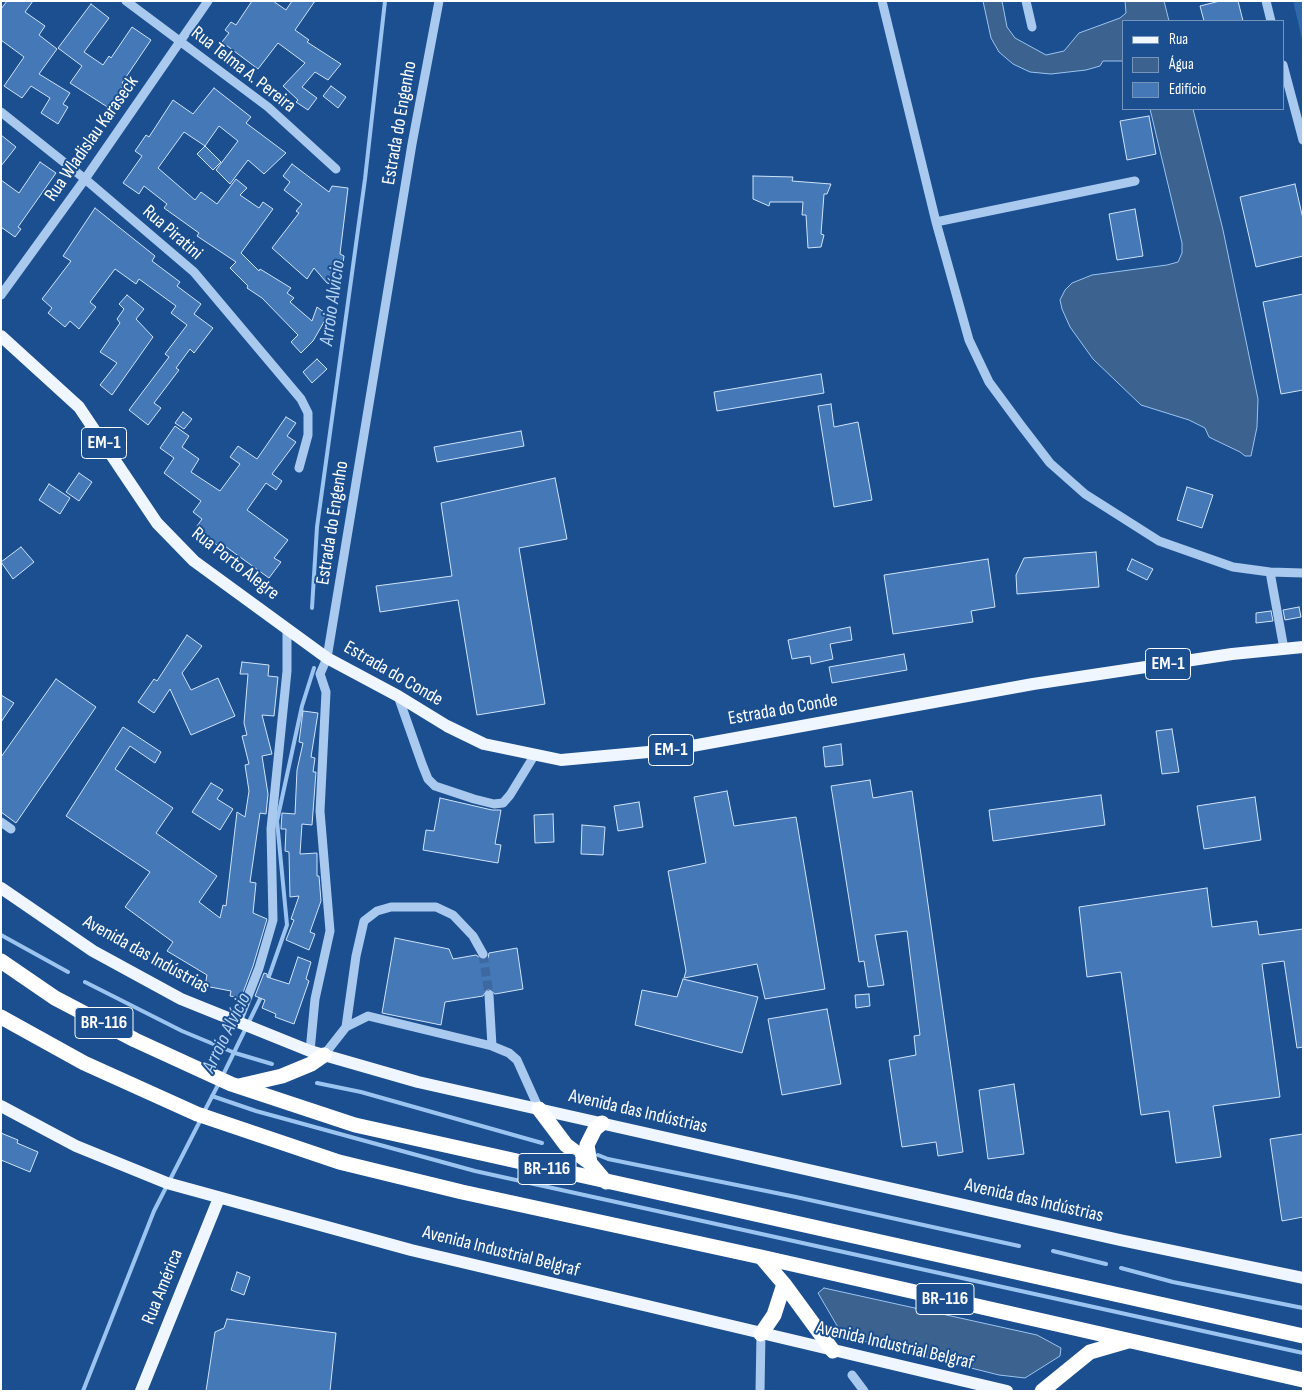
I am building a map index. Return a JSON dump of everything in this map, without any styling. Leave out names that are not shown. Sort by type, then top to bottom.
[{"type":"highway","name":"BR-116","points":[[1,961],[55,998],[135,1040],[212,1076],[355,1126],[1303,1336]]},
{"type":"highway","name":"BR-116","points":[[1,1016],[84,1063],[197,1114],[339,1162],[462,1192],[761,1257],[1303,1380]]},
{"type":"highway","points":[[235,1085],[282,1076],[311,1064],[317,1053]]},
{"type":"highway","points":[[539,1108],[566,1145],[590,1163],[606,1182]]},
{"type":"highway","points":[[590,1163],[587,1154],[590,1136],[602,1123]]},
{"type":"highway","points":[[761,1257],[784,1284],[833,1351]]},
{"type":"highway","points":[[761,1334],[774,1315],[784,1284]]},
{"type":"highway","points":[[1042,1391],[1090,1352],[1128,1340]]},
{"type":"main road","name":"Rua Porto Alegre","points":[[1,336],[79,407],[157,523],[194,561],[292,631]]},
{"type":"main road","name":"Estrada do Conde","points":[[292,631],[327,658],[398,696],[447,726],[484,744],[534,756],[561,760],[670,750],[1033,684],[1232,654],[1303,647]]},
{"type":"main road","name":"Avenida das Indústrias","points":[[1,888],[93,951],[181,999],[317,1053],[418,1082],[1120,1240],[1303,1278]]},
{"type":"main road","name":"Avenida Industrial Belgraf","points":[[1,1106],[76,1146],[172,1184],[220,1198],[411,1250],[1007,1391]]},
{"type":"main road","name":"Rua América","points":[[141,1391],[220,1198]]},
{"type":"street","name":"Rua Telma A. Pereira","points":[[126,1],[268,107],[336,169]]},
{"type":"street","name":"Rua Wladislau Karaseck","points":[[1,295],[85,179],[208,1]]},
{"type":"street","name":"Estrada do Engenho","points":[[317,1053],[315,999],[330,931],[320,811],[326,692],[320,674],[327,658],[412,144],[439,1]]},
{"type":"street","points":[[882,1],[936,222],[969,340],[989,382],[1050,463],[1086,494],[1160,541],[1233,567],[1270,572],[1303,573]]},
{"type":"street","points":[[1026,1],[1032,27]]},
{"type":"street","points":[[1266,1],[1271,20]]},
{"type":"street","points":[[1284,69],[1303,140]]},
{"type":"street","name":"Rua Piratini","points":[[1,112],[85,179],[194,272],[301,399],[308,413],[308,435],[299,468]]},
{"type":"street","points":[[936,222],[1135,181]]},
{"type":"street","points":[[1270,572],[1284,649]]},
{"type":"street","points":[[239,1022],[259,968],[273,920],[271,829],[292,631]]},
{"type":"street","points":[[398,696],[428,779],[435,786],[474,800],[494,804],[503,803],[534,756]]},
{"type":"street","points":[[1,822],[11,829]]},
{"type":"street","points":[[346,1027],[356,956],[364,921],[377,911],[391,907],[436,907],[453,915],[473,936],[483,954]]},
{"type":"street","points":[[489,995],[492,1046]]},
{"type":"street","points":[[317,1053],[346,1027],[368,1016],[492,1046],[509,1053],[517,1060],[539,1108]]},
{"type":"street","points":[[760,1391],[761,1334]]},
{"type":"street","points":[[852,1375],[864,1391]]},
{"type":"shaded area","points":[[1293,1],[1303,1],[1303,43]]},
{"type":"water","points":[[983,1],[1002,1],[1007,27],[1015,38],[1046,55],[1064,51],[1079,33],[1120,18],[1126,13],[1125,1],[1164,1],[1169,20],[1122,20],[1122,61],[1103,61],[1100,66],[1086,70],[1051,74],[1030,72],[1013,64],[999,52],[991,38]]},
{"type":"water","points":[[1150,110],[1193,110],[1223,230],[1258,399],[1257,427],[1251,456],[1245,456],[1209,437],[1205,428],[1189,420],[1141,405],[1093,359],[1070,327],[1062,309],[1060,300],[1065,290],[1072,283],[1092,275],[1178,262],[1182,253],[1182,243]]},
{"type":"water","points":[[824,1288],[1037,1335],[1061,1348],[1060,1356],[1025,1378],[999,1375],[843,1336],[818,1293]]},
{"type":"building","points":[[7,1],[33,1],[25,12],[45,26],[39,35],[57,49],[39,74],[70,93],[63,104],[68,107],[58,124],[41,113],[50,98],[31,86],[22,98],[4,86],[24,57],[1,40],[1,9]]},
{"type":"building","points":[[252,1],[273,1],[286,10],[292,1],[315,1],[295,30],[309,40],[307,42],[341,64],[328,80],[315,72],[302,87],[317,98],[308,110],[296,102],[298,100],[283,86],[305,63],[278,43],[258,69],[222,42],[229,33],[225,30],[231,22],[236,25]]},
{"type":"building","points":[[1220,1],[1238,1],[1243,20],[1204,20],[1200,6]]},
{"type":"building","points":[[91,4],[109,18],[84,52],[103,65],[109,56],[111,58],[132,27],[151,40],[122,83],[124,84],[109,108],[70,83],[82,66],[58,48]]},
{"type":"building","points":[[331,86],[346,97],[338,108],[323,96]]},
{"type":"building","points":[[214,88],[251,117],[246,123],[286,153],[264,174],[248,160],[230,184],[216,170],[238,141],[219,126],[205,146],[184,132],[158,168],[195,200],[201,192],[217,204],[236,179],[247,188],[240,195],[259,208],[263,202],[273,209],[241,253],[259,271],[260,269],[291,288],[287,293],[294,298],[290,302],[312,321],[317,307],[328,315],[313,341],[301,353],[291,342],[298,335],[262,298],[247,288],[248,286],[230,268],[236,262],[197,236],[199,233],[164,208],[167,204],[144,186],[139,194],[123,183],[142,156],[135,151],[146,135],[149,137],[173,100],[193,114]]},
{"type":"building","points":[[1149,116],[1156,154],[1127,160],[1120,121]]},
{"type":"building","points":[[1,135],[16,147],[1,166]]},
{"type":"building","points":[[205,146],[221,162],[213,170],[197,154]]},
{"type":"building","points":[[40,162],[56,173],[18,227],[21,229],[15,237],[1,227],[1,180],[19,193]]},
{"type":"building","points":[[292,164],[329,192],[332,186],[348,188],[340,254],[344,256],[340,286],[327,283],[314,268],[307,279],[272,248],[299,213],[296,211],[302,204],[284,190],[290,182],[283,176]]},
{"type":"building","points":[[753,176],[793,177],[792,181],[831,184],[827,194],[824,194],[821,234],[824,235],[821,247],[808,248],[806,215],[802,215],[803,202],[770,202],[769,206],[753,199]]},
{"type":"building","points":[[1295,184],[1303,219],[1303,256],[1256,267],[1240,197]]},
{"type":"building","points":[[95,208],[155,256],[152,261],[180,282],[177,286],[201,304],[194,314],[213,328],[194,353],[190,349],[176,368],[179,370],[154,403],[161,408],[148,425],[129,410],[169,357],[165,354],[187,325],[171,313],[176,306],[139,279],[136,284],[115,269],[90,302],[96,307],[79,329],[70,321],[65,327],[48,313],[52,308],[42,299],[71,261],[63,256]]},
{"type":"building","points":[[1135,209],[1143,256],[1117,260],[1109,214]]},
{"type":"building","points":[[1303,294],[1303,390],[1281,394],[1263,302]]},
{"type":"building","points":[[127,295],[144,309],[136,319],[153,337],[112,395],[100,385],[117,363],[100,352],[120,323],[117,319],[124,309],[119,304]]},
{"type":"building","points":[[317,359],[327,369],[312,383],[303,372]]},
{"type":"building","points":[[821,374],[824,393],[717,411],[714,392]]},
{"type":"building","points":[[831,404],[834,427],[858,422],[872,500],[834,507],[818,406]]},
{"type":"building","points":[[183,412],[192,419],[184,429],[175,423]]},
{"type":"building","points":[[286,417],[296,423],[287,436],[296,442],[272,474],[282,481],[276,490],[266,483],[247,510],[288,540],[274,558],[281,562],[269,578],[222,544],[220,547],[203,535],[197,526],[202,519],[193,512],[201,501],[164,473],[174,458],[160,448],[175,426],[189,436],[182,447],[199,459],[191,472],[220,491],[240,464],[230,457],[238,446],[257,459]]},
{"type":"building","points":[[521,431],[524,446],[437,462],[434,447]]},
{"type":"building","points":[[79,473],[92,482],[79,501],[66,492]]},
{"type":"building","points":[[555,478],[567,539],[519,548],[545,704],[477,715],[458,600],[380,612],[376,586],[452,576],[441,503]]},
{"type":"building","points":[[49,484],[70,498],[60,514],[39,500]]},
{"type":"building","points":[[1187,487],[1213,495],[1202,528],[1177,520]]},
{"type":"building","points":[[21,547],[34,562],[13,579],[1,562]]},
{"type":"building","points":[[1096,552],[1099,587],[1017,594],[1016,575],[1024,558]]},
{"type":"building","points":[[988,559],[995,607],[971,611],[973,622],[893,634],[884,575]]},
{"type":"building","points":[[1132,559],[1153,569],[1147,580],[1127,570]]},
{"type":"building","points":[[1299,607],[1301,617],[1285,620],[1283,610]]},
{"type":"building","points":[[1271,611],[1273,621],[1256,623],[1256,613]]},
{"type":"building","points":[[850,627],[852,640],[830,644],[833,659],[811,664],[810,656],[792,659],[788,640]]},
{"type":"building","points":[[187,635],[202,646],[182,673],[191,690],[218,678],[235,716],[191,735],[170,689],[154,713],[138,702],[154,679],[157,681]]},
{"type":"building","points":[[904,654],[907,670],[832,683],[829,667]]},
{"type":"building","points":[[242,662],[269,665],[268,676],[278,677],[274,716],[262,715],[272,754],[262,756],[268,794],[266,814],[260,813],[250,882],[256,883],[253,913],[267,919],[241,998],[230,996],[231,991],[205,986],[207,975],[167,951],[173,942],[125,907],[150,872],[66,816],[123,727],[161,752],[155,763],[130,746],[115,769],[173,808],[156,833],[217,876],[199,902],[220,918],[223,905],[226,906],[237,812],[245,817],[249,791],[245,765],[249,764],[242,736],[247,735],[244,723],[248,674],[240,674]]},
{"type":"building","points":[[56,679],[96,707],[16,823],[1,812],[1,757]]},
{"type":"building","points":[[1,695],[14,703],[1,722]]},
{"type":"building","points":[[303,711],[318,713],[311,757],[315,758],[313,772],[316,772],[312,825],[302,824],[300,854],[317,853],[317,876],[319,876],[321,901],[310,932],[315,934],[309,950],[286,940],[294,920],[291,919],[299,896],[290,897],[289,852],[285,851],[286,829],[281,829],[282,813],[295,814],[297,770],[303,743],[299,742]]},
{"type":"building","points":[[1172,729],[1179,772],[1162,774],[1156,731]]},
{"type":"building","points":[[841,744],[843,765],[825,767],[823,747]]},
{"type":"building","points":[[870,780],[873,798],[912,791],[963,1152],[938,1156],[936,1142],[902,1147],[889,1060],[916,1055],[914,1036],[920,1035],[907,931],[875,935],[884,985],[868,987],[864,961],[859,962],[831,786]]},
{"type":"building","points":[[211,783],[223,790],[217,799],[233,809],[220,830],[192,812]]},
{"type":"building","points":[[727,791],[734,826],[796,817],[825,989],[765,999],[757,964],[684,978],[686,971],[668,871],[706,863],[694,797]]},
{"type":"building","points":[[1101,795],[1105,825],[993,841],[989,810]]},
{"type":"building","points":[[1255,797],[1261,840],[1204,849],[1197,806]]},
{"type":"building","points":[[440,798],[492,810],[501,810],[495,844],[501,845],[498,863],[423,850],[426,830],[434,831]]},
{"type":"building","points":[[639,802],[643,827],[618,831],[614,806]]},
{"type":"building","points":[[553,814],[554,842],[535,843],[534,815]]},
{"type":"building","points":[[582,825],[605,827],[603,855],[581,854]]},
{"type":"building","points":[[1207,888],[1212,927],[1257,921],[1259,935],[1303,929],[1303,1047],[1297,1048],[1284,961],[1262,964],[1280,1097],[1213,1106],[1221,1157],[1176,1163],[1169,1111],[1141,1115],[1121,972],[1087,977],[1079,907]]},
{"type":"building","points":[[395,938],[449,949],[453,959],[476,955],[483,960],[488,958],[489,953],[517,948],[523,989],[495,994],[488,989],[483,996],[445,1002],[441,1025],[382,1013]]},
{"type":"building","points":[[298,957],[311,962],[306,979],[309,981],[294,1024],[275,1017],[276,1014],[262,1008],[265,1000],[255,996],[264,973],[267,974],[267,977],[289,984]]},
{"type":"building","points":[[683,979],[758,997],[742,1053],[635,1025],[642,990],[677,997]]},
{"type":"building","points":[[869,994],[870,1006],[856,1008],[855,995]]},
{"type":"building","points":[[827,1009],[841,1084],[782,1095],[768,1019]]},
{"type":"building","points":[[1014,1084],[1024,1154],[988,1159],[979,1090]]},
{"type":"building","points":[[1,1133],[18,1140],[17,1143],[38,1152],[30,1172],[1,1160]]},
{"type":"building","points":[[1303,1134],[1303,1217],[1282,1221],[1270,1139]]},
{"type":"building","points":[[237,1272],[250,1277],[244,1295],[231,1290]]},
{"type":"building","points":[[227,1319],[336,1333],[330,1391],[206,1391],[215,1332],[224,1328]]},
{"type":"waterway","name":"Arroio Alvício","points":[[312,608],[317,527],[365,179],[385,1]]},
{"type":"waterway","name":"Arroio Alvício","points":[[267,982],[287,925],[277,821],[302,706],[314,668]]},
{"type":"waterway","points":[[1,935],[68,972]]},
{"type":"waterway","points":[[85,982],[182,1031],[235,1053],[272,1064]]},
{"type":"waterway","name":"Arroio Alvício","points":[[222,1077],[262,995]]},
{"type":"waterway","name":"Arroio Alvício","points":[[204,1112],[219,1083]]},
{"type":"waterway","points":[[317,1083],[361,1092],[542,1143]]},
{"type":"waterway","points":[[212,1096],[256,1111],[475,1171],[1303,1353]]},
{"type":"waterway","name":"Arroio Alvício","points":[[83,1391],[154,1211],[201,1119]]},
{"type":"waterway","points":[[598,1155],[608,1159],[796,1197],[1019,1246]]},
{"type":"waterway","points":[[1053,1251],[1106,1264]]},
{"type":"waterway","points":[[1121,1268],[1173,1282],[1303,1308]]},
{"type":"tunnel","points":[[483,954],[489,995]]}]
